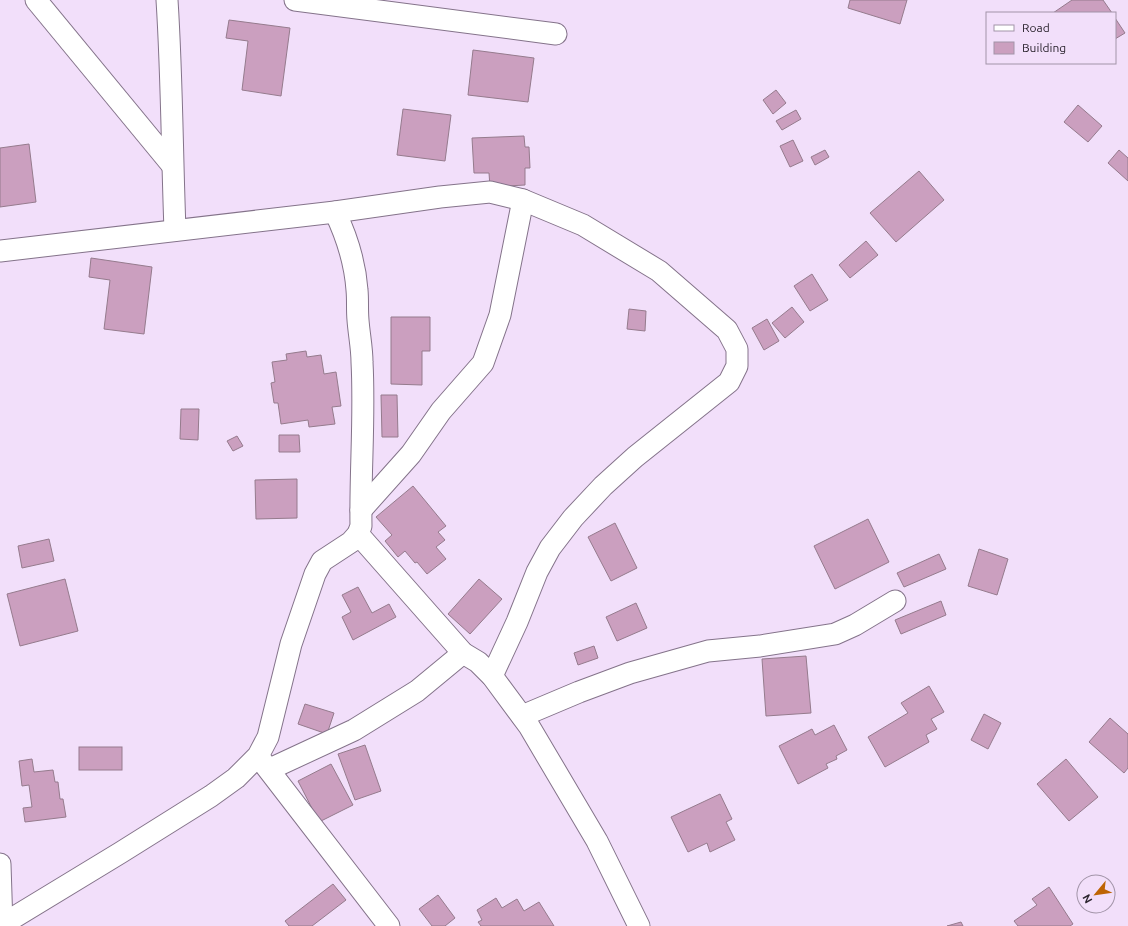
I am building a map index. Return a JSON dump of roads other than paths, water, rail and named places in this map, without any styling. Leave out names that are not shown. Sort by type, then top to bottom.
[{"type":"street","points":[[36,0],[172,164]]},
{"type":"street","points":[[167,0],[171,55],[172,164],[175,230]]},
{"type":"street","points":[[295,0],[556,34]]},
{"type":"street","points":[[0,251],[335,212],[440,196],[490,192],[523,200],[583,225],[659,271],[728,330],[737,349],[737,366],[729,382],[635,457],[603,486],[573,518],[550,548],[537,572],[517,622],[492,676]]},
{"type":"street","points":[[361,510],[411,454],[441,412],[483,363],[500,315],[523,200]]},
{"type":"street","points":[[335,212],[349,244],[357,290],[363,394],[361,526],[358,534],[351,542],[322,561],[315,574],[291,644],[268,737],[264,763],[389,926]]},
{"type":"street","points":[[358,534],[463,653],[478,662],[492,676],[522,716],[597,841],[639,926]]},
{"type":"street","points":[[522,716],[579,692],[630,673],[708,651],[760,646],[835,634],[895,602]]},
{"type":"street","points":[[3,926],[13,918],[120,854],[236,778],[264,763],[354,730],[417,691],[463,653]]},
{"type":"street","points":[[0,864],[3,926]]}]
